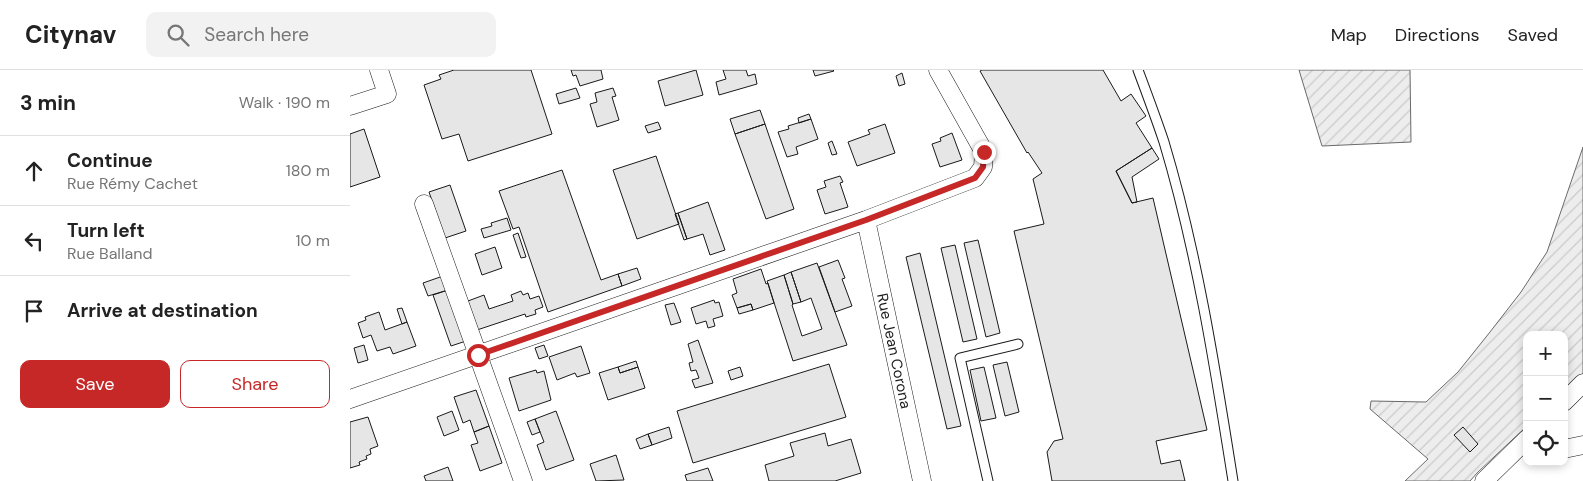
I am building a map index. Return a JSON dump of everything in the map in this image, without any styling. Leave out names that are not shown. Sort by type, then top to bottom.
[{"type":"street","points":[[350,106],[387,94],[379,70]]},
{"type":"street","points":[[350,400],[866,220],[975,178],[983,167],[984,152],[938,70]]},
{"type":"street","points":[[424,204],[523,481]]},
{"type":"street","name":"Rue Jean Corona","points":[[866,220],[922,481]]},
{"type":"street","points":[[1568,398],[1583,383]]},
{"type":"street","points":[[1484,481],[1523,443]]},
{"type":"street","points":[[1568,448],[1583,445]]},
{"type":"street","points":[[1504,461],[1523,457]]},
{"type":"lane","points":[[1138,70],[1164,141],[1184,216],[1217,377],[1233,481]]},
{"type":"lane","points":[[988,481],[960,358],[1018,344]]},
{"type":"shaded area","points":[[1299,70],[1410,70],[1411,142],[1322,146]]},
{"type":"shaded area","points":[[1583,147],[1583,374],[1568,387],[1568,331],[1523,331],[1523,430],[1470,481],[1405,481],[1428,459],[1370,409],[1371,401],[1426,402],[1458,372],[1521,292],[1547,252]]},
{"type":"building","points":[[454,70],[531,70],[552,134],[468,161],[459,134],[442,139],[424,85],[441,79],[439,75]]},
{"type":"building","points":[[571,70],[601,70],[603,79],[580,86],[576,75],[573,76]]},
{"type":"building","points":[[696,70],[703,95],[665,106],[658,81]]},
{"type":"building","points":[[723,70],[746,70],[748,76],[755,74],[757,84],[719,95],[716,82],[726,79]]},
{"type":"building","points":[[813,70],[833,70],[834,71],[815,76]]},
{"type":"building","points":[[1103,70],[1121,101],[1131,94],[1146,116],[1136,123],[1152,148],[1116,171],[1132,203],[1153,198],[1207,430],[1156,441],[1161,464],[1180,460],[1185,481],[1052,481],[1047,452],[1054,441],[1063,439],[1014,231],[1044,224],[1033,179],[1042,173],[1027,153],[980,71]]},
{"type":"building","points":[[902,73],[905,84],[899,86],[896,76]]},
{"type":"building","points":[[576,88],[580,98],[559,104],[556,94]]},
{"type":"building","points":[[613,88],[616,96],[612,97],[619,120],[597,127],[590,104],[597,102],[595,93]]},
{"type":"building","points":[[760,110],[765,124],[735,134],[730,119]]},
{"type":"building","points":[[809,114],[811,119],[799,123],[798,118]]},
{"type":"building","points":[[811,119],[818,139],[796,147],[798,154],[787,157],[778,132],[789,129],[788,126]]},
{"type":"building","points":[[658,122],[661,129],[648,133],[645,126]]},
{"type":"building","points":[[765,124],[794,209],[766,219],[735,134]]},
{"type":"building","points":[[885,124],[895,153],[857,166],[848,142],[870,134],[868,130]]},
{"type":"building","points":[[364,129],[380,177],[350,187],[350,134]]},
{"type":"building","points":[[952,133],[962,160],[940,167],[932,144],[941,141],[940,138]]},
{"type":"building","points":[[832,141],[837,154],[832,155],[828,143]]},
{"type":"building","points":[[1152,148],[1159,159],[1132,177],[1137,202],[1132,203],[1116,171]]},
{"type":"building","points":[[656,156],[679,224],[637,239],[613,170]]},
{"type":"building","points":[[562,170],[601,280],[618,274],[622,286],[548,312],[519,227],[513,229],[499,191]]},
{"type":"building","points":[[840,176],[843,182],[840,183],[848,207],[825,214],[817,190],[826,187],[824,181]]},
{"type":"building","points":[[450,185],[466,231],[445,238],[429,192]]},
{"type":"building","points":[[708,202],[725,250],[710,255],[703,234],[687,239],[678,213]]},
{"type":"building","points":[[678,213],[687,239],[684,240],[675,214]]},
{"type":"building","points":[[507,218],[511,230],[484,238],[481,229],[492,226],[491,223]]},
{"type":"building","points":[[518,233],[526,257],[521,258],[513,235]]},
{"type":"building","points":[[978,240],[1000,333],[986,337],[964,243]]},
{"type":"building","points":[[955,245],[977,339],[963,342],[941,248]]},
{"type":"building","points":[[495,247],[502,268],[482,275],[475,254]]},
{"type":"building","points":[[920,253],[961,426],[947,429],[906,257]]},
{"type":"building","points":[[838,260],[845,278],[842,279],[852,306],[835,312],[819,267]]},
{"type":"building","points":[[817,263],[847,345],[793,361],[767,281],[784,275],[802,336],[822,329],[811,298],[801,302],[791,272]]},
{"type":"building","points":[[637,268],[641,279],[622,286],[618,274]]},
{"type":"building","points":[[761,269],[766,284],[768,283],[774,303],[753,310],[751,304],[737,308],[732,295],[737,293],[733,279]]},
{"type":"building","points":[[791,272],[801,302],[793,304],[784,275]]},
{"type":"building","points":[[443,276],[448,290],[428,296],[423,283]]},
{"type":"building","points":[[448,290],[466,341],[451,346],[433,295]]},
{"type":"building","points":[[521,291],[523,295],[528,293],[530,299],[539,296],[543,307],[535,310],[536,314],[526,317],[525,314],[477,330],[468,301],[484,295],[489,309],[513,301],[511,295]]},
{"type":"building","points":[[714,300],[715,303],[719,302],[723,316],[713,319],[715,326],[708,328],[706,321],[696,324],[691,308]]},
{"type":"building","points":[[674,303],[681,322],[671,325],[665,305]]},
{"type":"building","points":[[751,304],[753,310],[739,314],[737,308]]},
{"type":"building","points":[[402,308],[407,322],[402,324],[397,309]]},
{"type":"building","points":[[379,312],[385,330],[407,322],[416,346],[393,354],[390,347],[377,351],[371,335],[363,338],[358,323],[366,320],[365,317]]},
{"type":"building","points":[[698,340],[713,383],[695,388],[692,380],[699,378],[696,370],[691,371],[689,363],[693,362],[688,344]]},
{"type":"building","points":[[364,345],[368,360],[358,363],[354,348]]},
{"type":"building","points":[[544,345],[548,356],[539,359],[535,348]]},
{"type":"building","points":[[581,346],[590,373],[577,377],[575,373],[557,380],[549,357]]},
{"type":"building","points":[[636,361],[638,367],[620,373],[618,367]]},
{"type":"building","points":[[1007,362],[1019,412],[1005,416],[993,365]]},
{"type":"building","points":[[829,364],[846,417],[693,463],[677,411]]},
{"type":"building","points":[[618,367],[620,373],[638,367],[645,388],[608,400],[599,373]]},
{"type":"building","points":[[740,367],[743,376],[731,380],[728,371]]},
{"type":"building","points":[[984,367],[996,418],[981,421],[970,370]]},
{"type":"building","points":[[536,370],[537,373],[544,371],[551,400],[519,411],[509,378]]},
{"type":"building","points":[[476,390],[489,426],[474,432],[470,420],[463,423],[454,397]]},
{"type":"building","points":[[452,411],[459,430],[444,436],[437,417]]},
{"type":"building","points":[[556,411],[574,460],[546,470],[537,445],[544,442],[535,419]]},
{"type":"building","points":[[368,417],[378,446],[370,449],[371,454],[366,456],[367,459],[359,462],[360,465],[350,468],[350,422]]},
{"type":"building","points":[[535,419],[540,432],[532,435],[527,422]]},
{"type":"building","points":[[489,426],[502,463],[480,471],[471,445],[478,443],[474,432]]},
{"type":"building","points":[[669,427],[672,438],[652,445],[648,434]]},
{"type":"building","points":[[1463,427],[1478,444],[1470,452],[1454,435]]},
{"type":"building","points":[[825,433],[828,446],[851,439],[861,473],[835,481],[769,481],[765,465],[794,456],[790,443]]},
{"type":"building","points":[[648,434],[652,445],[640,449],[636,439]]},
{"type":"building","points":[[616,455],[624,480],[596,481],[590,464]]},
{"type":"building","points":[[448,467],[453,481],[426,481],[424,476]]},
{"type":"building","points":[[708,468],[713,481],[687,481],[685,475]]},
{"type":"route","points":[[478,355],[866,220],[975,178],[983,167],[984,152]]}]
